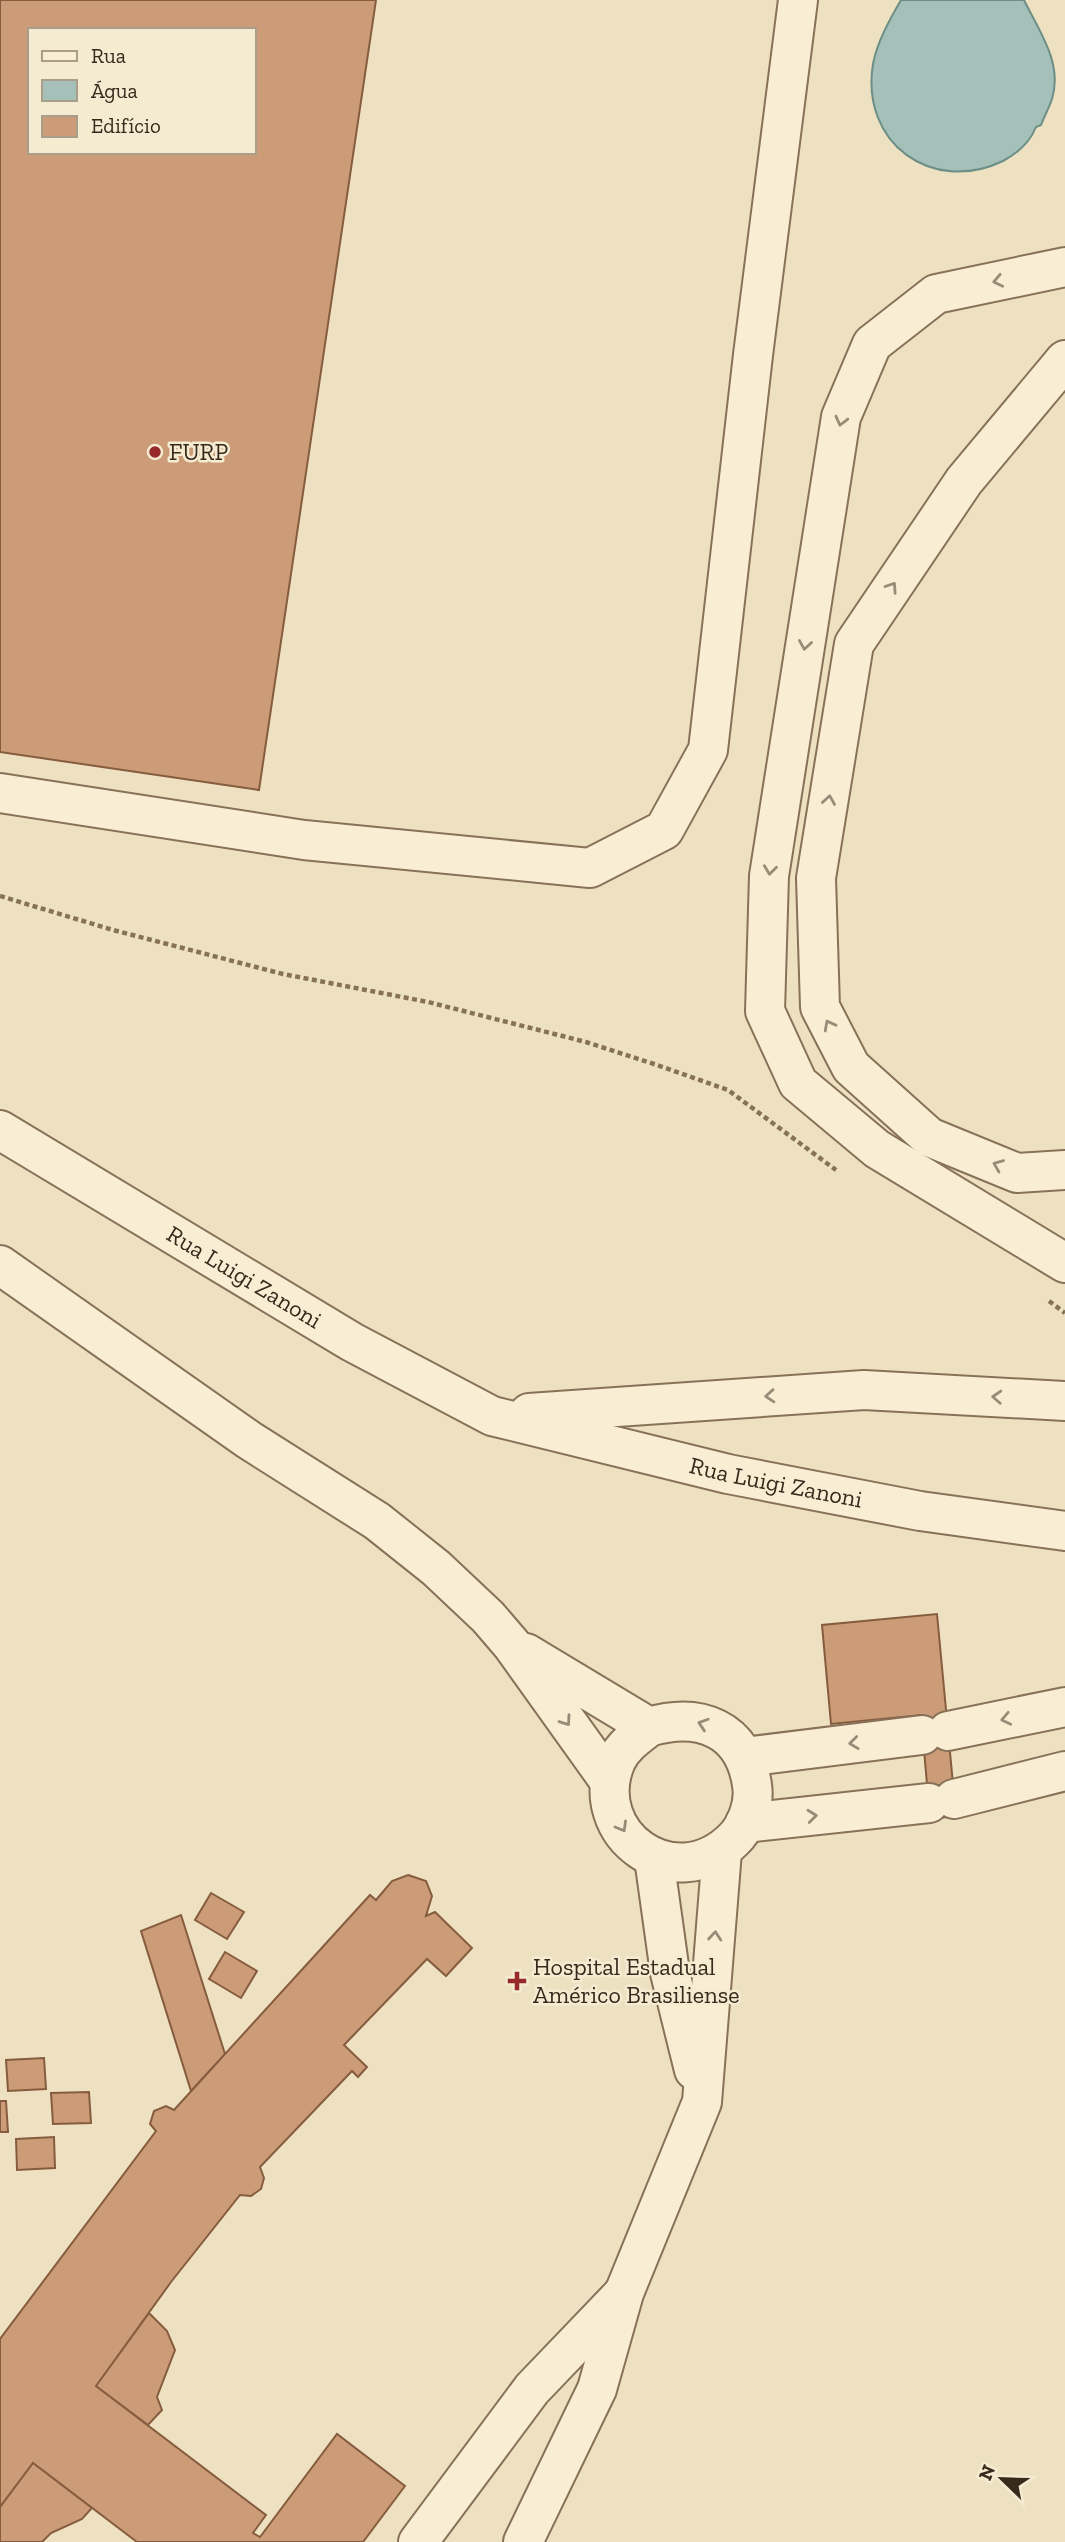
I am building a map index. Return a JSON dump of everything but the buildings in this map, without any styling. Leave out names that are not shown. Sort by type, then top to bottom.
[{"type":"street","points":[[0,793],[304,840],[590,867],[664,830],[708,750],[753,355],[798,0]]},
{"type":"street","points":[[1065,267],[936,295],[872,344],[841,417],[769,876],[765,1011],[799,1083],[877,1149],[1065,1263]]},
{"type":"street","points":[[1065,360],[964,481],[854,644],[816,878],[820,1007],[851,1067],[929,1137],[1017,1173],[1065,1170]]},
{"type":"street","name":"Rua Luigi Zanoni","points":[[0,1130],[352,1342],[492,1416],[728,1474],[920,1511],[1065,1531]]},
{"type":"street","points":[[0,1265],[249,1440],[377,1521],[436,1568],[488,1617],[512,1645],[610,1783]]},
{"type":"street","points":[[492,1416],[864,1390],[1065,1401]]},
{"type":"street","points":[[512,1645],[649,1727]]},
{"type":"street","points":[[744,1757],[935,1733],[1065,1707]]},
{"type":"street","points":[[672,1720],[695,1721],[717,1729],[736,1744],[744,1757],[753,1788],[750,1812],[733,1837],[700,1861],[677,1863],[654,1858],[643,1853],[620,1828],[610,1797],[610,1783],[617,1760],[630,1741],[649,1727],[672,1720]]},
{"type":"street","points":[[733,1837],[942,1801],[1065,1771]]},
{"type":"street","points":[[523,2542],[597,2389],[624,2292],[702,2102],[733,1837]]},
{"type":"street","points":[[654,1858],[670,1973],[702,2102]]},
{"type":"street","points":[[418,2542],[532,2389],[624,2292]]},
{"type":"path","points":[[0,896],[113,930],[257,967],[428,1002],[586,1042],[657,1065],[728,1090],[844,1175]]},
{"type":"path","points":[[1039,1296],[1065,1313]]},
{"type":"water","points":[[901,0],[1024,0],[1048,48],[1055,86],[1041,125],[1036,127],[1027,142],[1014,154],[1003,161],[976,170],[951,171],[927,166],[906,155],[890,138],[878,117],[872,92],[873,64],[888,23]]},
{"type":"place","name":"FURP","points":[[155,452]]},
{"type":"place","name":"Hospital Estadual Américo Brasiliense","points":[[517,1981]]}]
